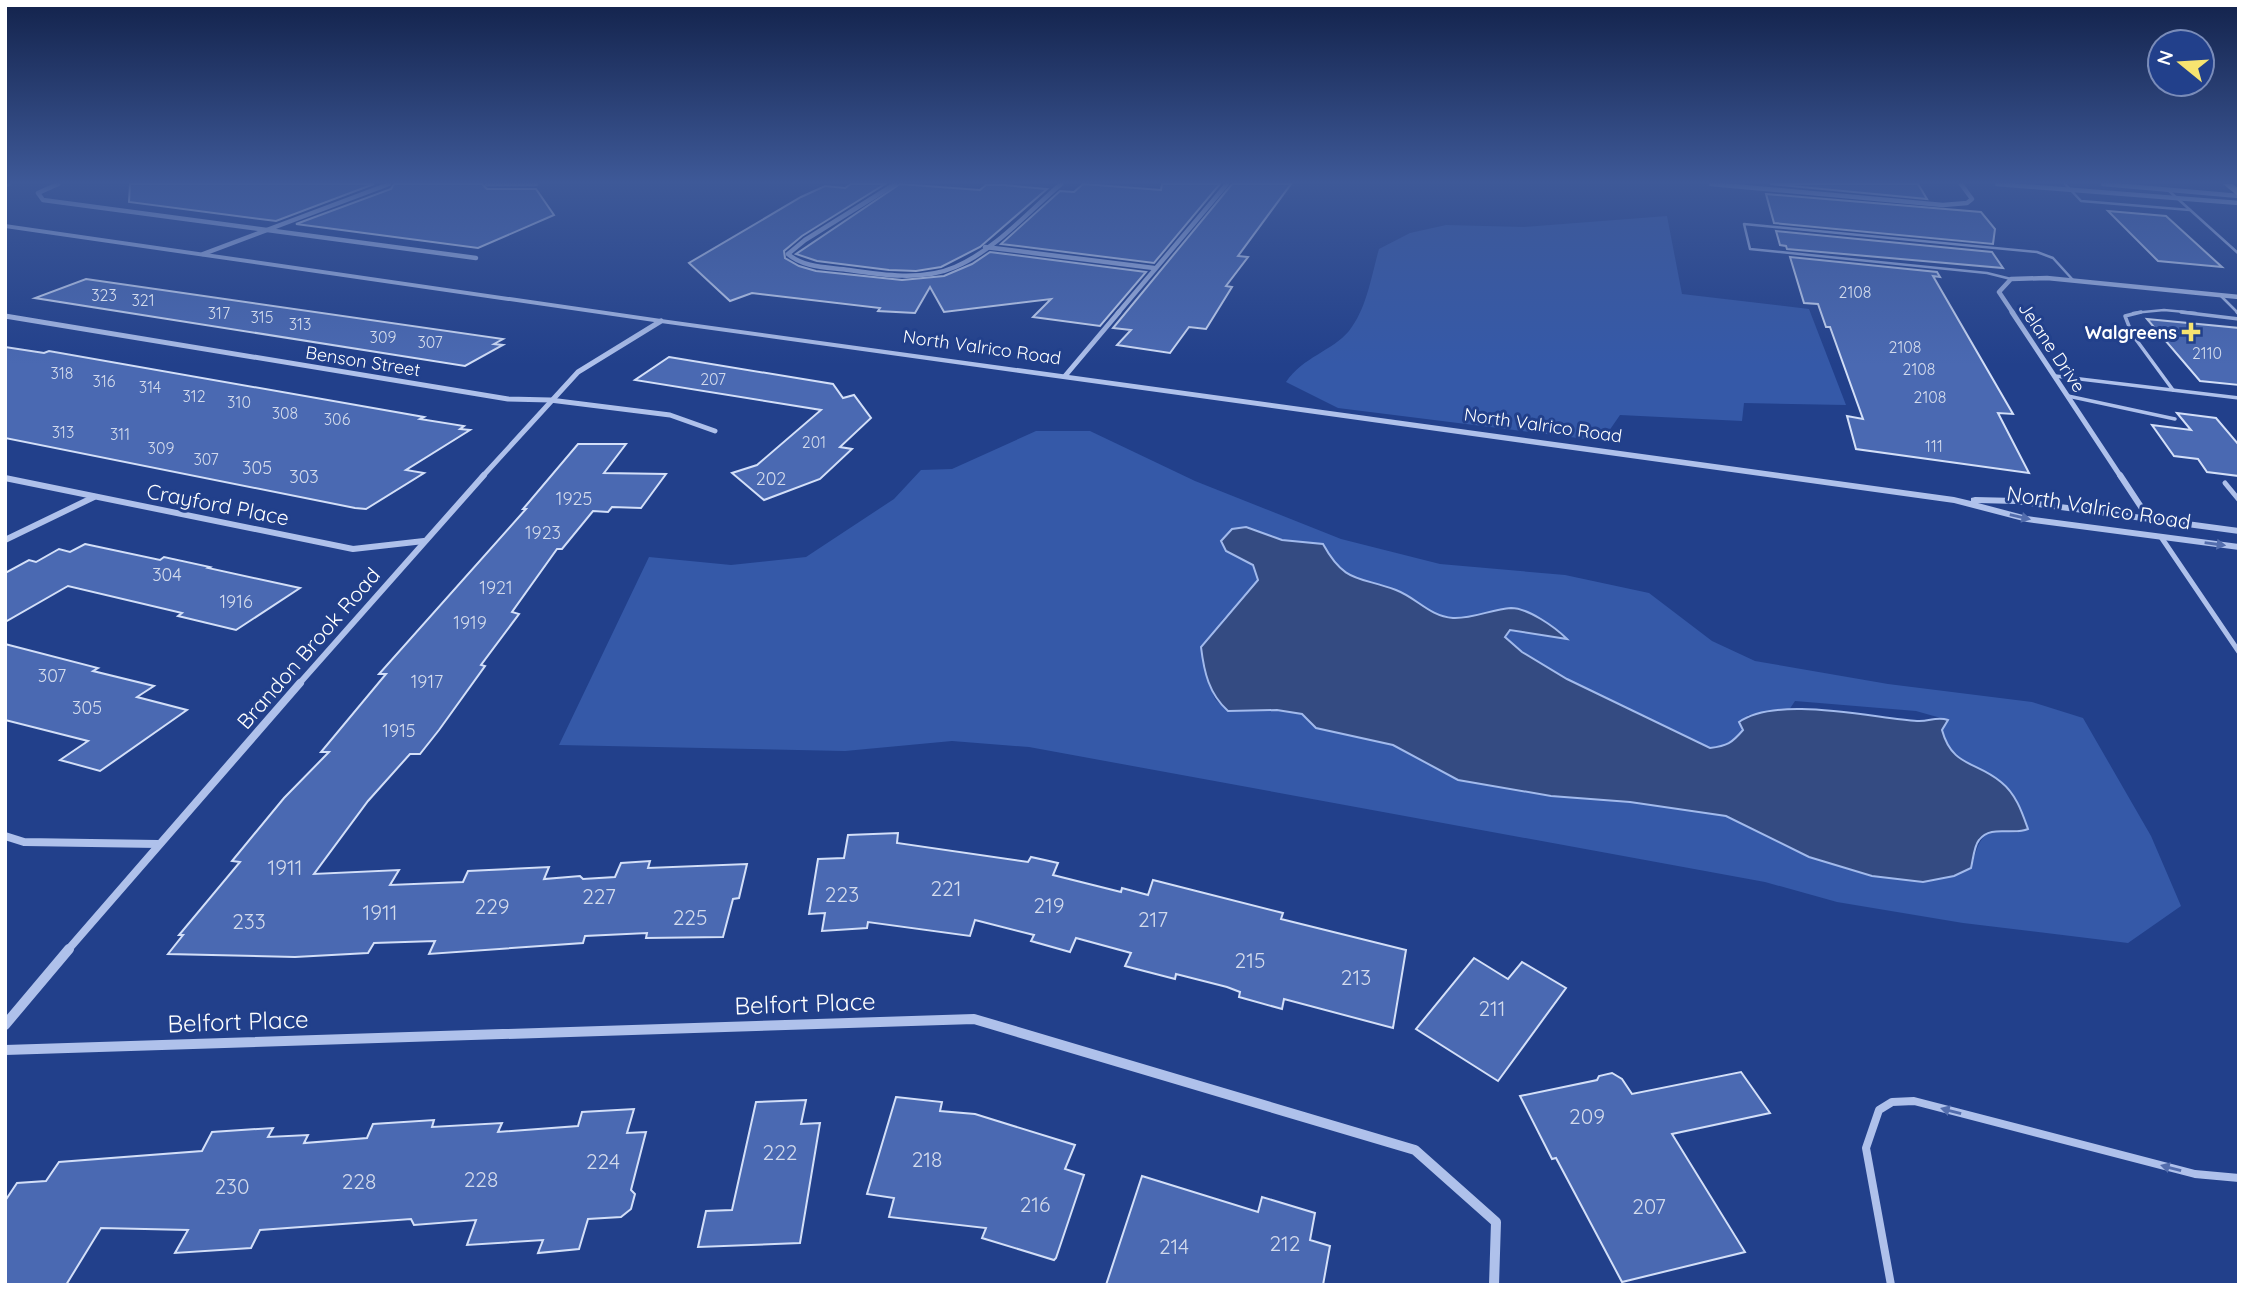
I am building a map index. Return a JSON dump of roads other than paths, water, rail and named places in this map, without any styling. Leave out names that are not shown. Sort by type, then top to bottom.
[{"type":"street","name":"North Valrico Road","points":[[134,244],[661,321],[1954,500],[2027,519],[2239,547]]},
{"type":"street","points":[[203,254],[229,244]]},
{"type":"street","points":[[372,244],[476,258]]},
{"type":"street","points":[[801,244],[788,254],[798,263],[905,275],[954,267],[988,244]]},
{"type":"street","points":[[1065,376],[1175,244]]},
{"type":"street","points":[[985,247],[1154,268]]},
{"type":"street","name":"Jelane Drive","points":[[2149,519],[1999,292],[2011,279],[2047,278],[2239,297]]},
{"type":"street","name":"Benson Street","points":[[5,316],[508,398],[550,400],[670,415],[715,431]]},
{"type":"street","name":"Brandon Brook Road","points":[[5,1025],[158,844],[550,400],[578,372],[661,321]]},
{"type":"street","name":"Crayford Place","points":[[5,478],[353,549],[425,541]]},
{"type":"street","points":[[5,540],[94,496]]},
{"type":"street","name":"North Valrico Road","points":[[1954,500],[2016,501],[2239,531]]},
{"type":"street","points":[[5,836],[24,842],[158,844]]},
{"type":"street","name":"Belfort Place","points":[[5,1050],[974,1019],[1415,1150],[1496,1222],[1494,1285]]},
{"type":"lane","points":[[1749,244],[1750,249],[1987,273],[2011,279]]},
{"type":"lane","points":[[1955,244],[2037,252],[2053,258],[2073,280]]},
{"type":"lane","points":[[2220,295],[2239,316]]},
{"type":"lane","points":[[2173,390],[2132,334],[2124,316],[2135,311],[2239,316]]},
{"type":"lane","points":[[2055,376],[2239,398]]},
{"type":"lane","points":[[2068,396],[2175,419]]},
{"type":"lane","points":[[2225,483],[2239,500]]},
{"type":"lane","points":[[2161,537],[2239,652]]},
{"type":"lane","points":[[1891,1285],[1866,1148],[1879,1110],[1892,1102],[1914,1101],[2195,1174],[2239,1178]]},
{"type":"place","name":"Walgreens","points":[[2191,332]]}]
